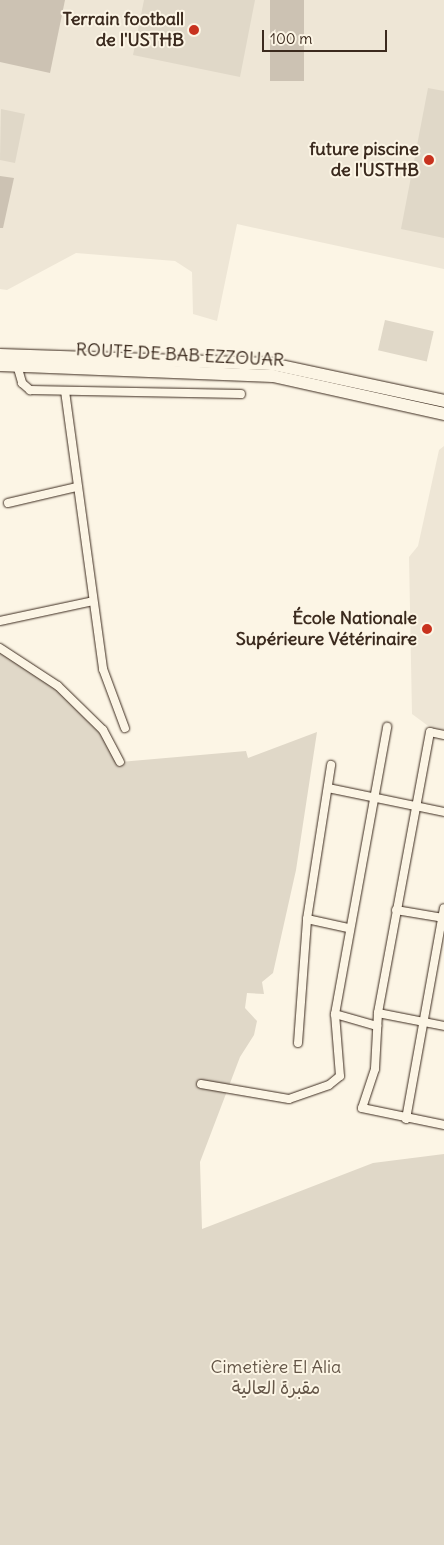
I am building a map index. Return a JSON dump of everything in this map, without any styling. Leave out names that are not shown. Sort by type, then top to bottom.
[{"type":"main road","name":"ROUTE DE BAB EZZOUAR","points":[[0,355],[272,364],[444,401]]},
{"type":"main road","name":"ROUTE DE BAB EZZOUAR","points":[[0,365],[266,375],[444,414]]},
{"type":"street","points":[[17,365],[25,388],[65,391],[241,394]]},
{"type":"street","points":[[65,391],[103,669],[125,728]]},
{"type":"street","points":[[8,503],[77,487]]},
{"type":"street","points":[[0,621],[93,601]]},
{"type":"street","points":[[0,648],[58,686],[103,730],[120,762]]},
{"type":"street","points":[[201,1084],[289,1099],[329,1085],[340,1076],[334,1014],[371,799],[387,727]]},
{"type":"street","points":[[444,735],[430,732],[378,1013],[375,1069],[362,1108],[406,1119],[444,1125]]},
{"type":"street","points":[[298,1043],[307,919],[331,765]]},
{"type":"street","points":[[328,788],[371,799],[444,812]]},
{"type":"street","points":[[406,1119],[444,908]]},
{"type":"street","points":[[396,910],[443,918]]},
{"type":"street","points":[[307,919],[348,928]]},
{"type":"street","points":[[378,1013],[444,1026]]},
{"type":"street","points":[[334,1014],[377,1026]]},
{"type":"shaded area","points":[[0,0],[444,0],[444,269],[237,224],[217,321],[193,314],[192,272],[175,261],[76,253],[7,290],[0,289]]},
{"type":"shaded area","name":"École Nationale Supérieure Vétérinaire","points":[[444,446],[444,730],[435,731],[412,714],[409,557],[418,546],[439,450]]},
{"type":"green space","name":"Terrain football de l'USTHB","points":[[144,0],[255,0],[240,77],[133,55]]},
{"type":"green space","name":"future piscine de l'USTHB","points":[[428,88],[444,91],[444,238],[401,229]]},
{"type":"green space","points":[[1,109],[25,114],[15,163],[0,160]]},
{"type":"green space","points":[[385,320],[434,331],[427,361],[378,350]]},
{"type":"green space","name":"Cimetière El Alia مقبرة العالية","points":[[0,648],[40,672],[93,724],[120,762],[246,751],[248,758],[317,732],[296,870],[273,973],[262,982],[264,994],[247,993],[245,1008],[257,1021],[254,1035],[240,1057],[200,1162],[202,1229],[373,1163],[444,1154],[444,1545],[0,1545]]},
{"type":"building","points":[[0,0],[65,0],[50,73],[0,62]]},
{"type":"building","points":[[270,0],[304,0],[304,81],[270,81]]},
{"type":"building","points":[[0,176],[14,178],[3,228],[0,228]]},
{"type":"place","name":"Terrain football de l'USTHB","points":[[194,30]]},
{"type":"place","name":"future piscine de l'USTHB","points":[[429,160]]},
{"type":"place","name":"École Nationale Supérieure Vétérinaire","points":[[427,629]]}]
